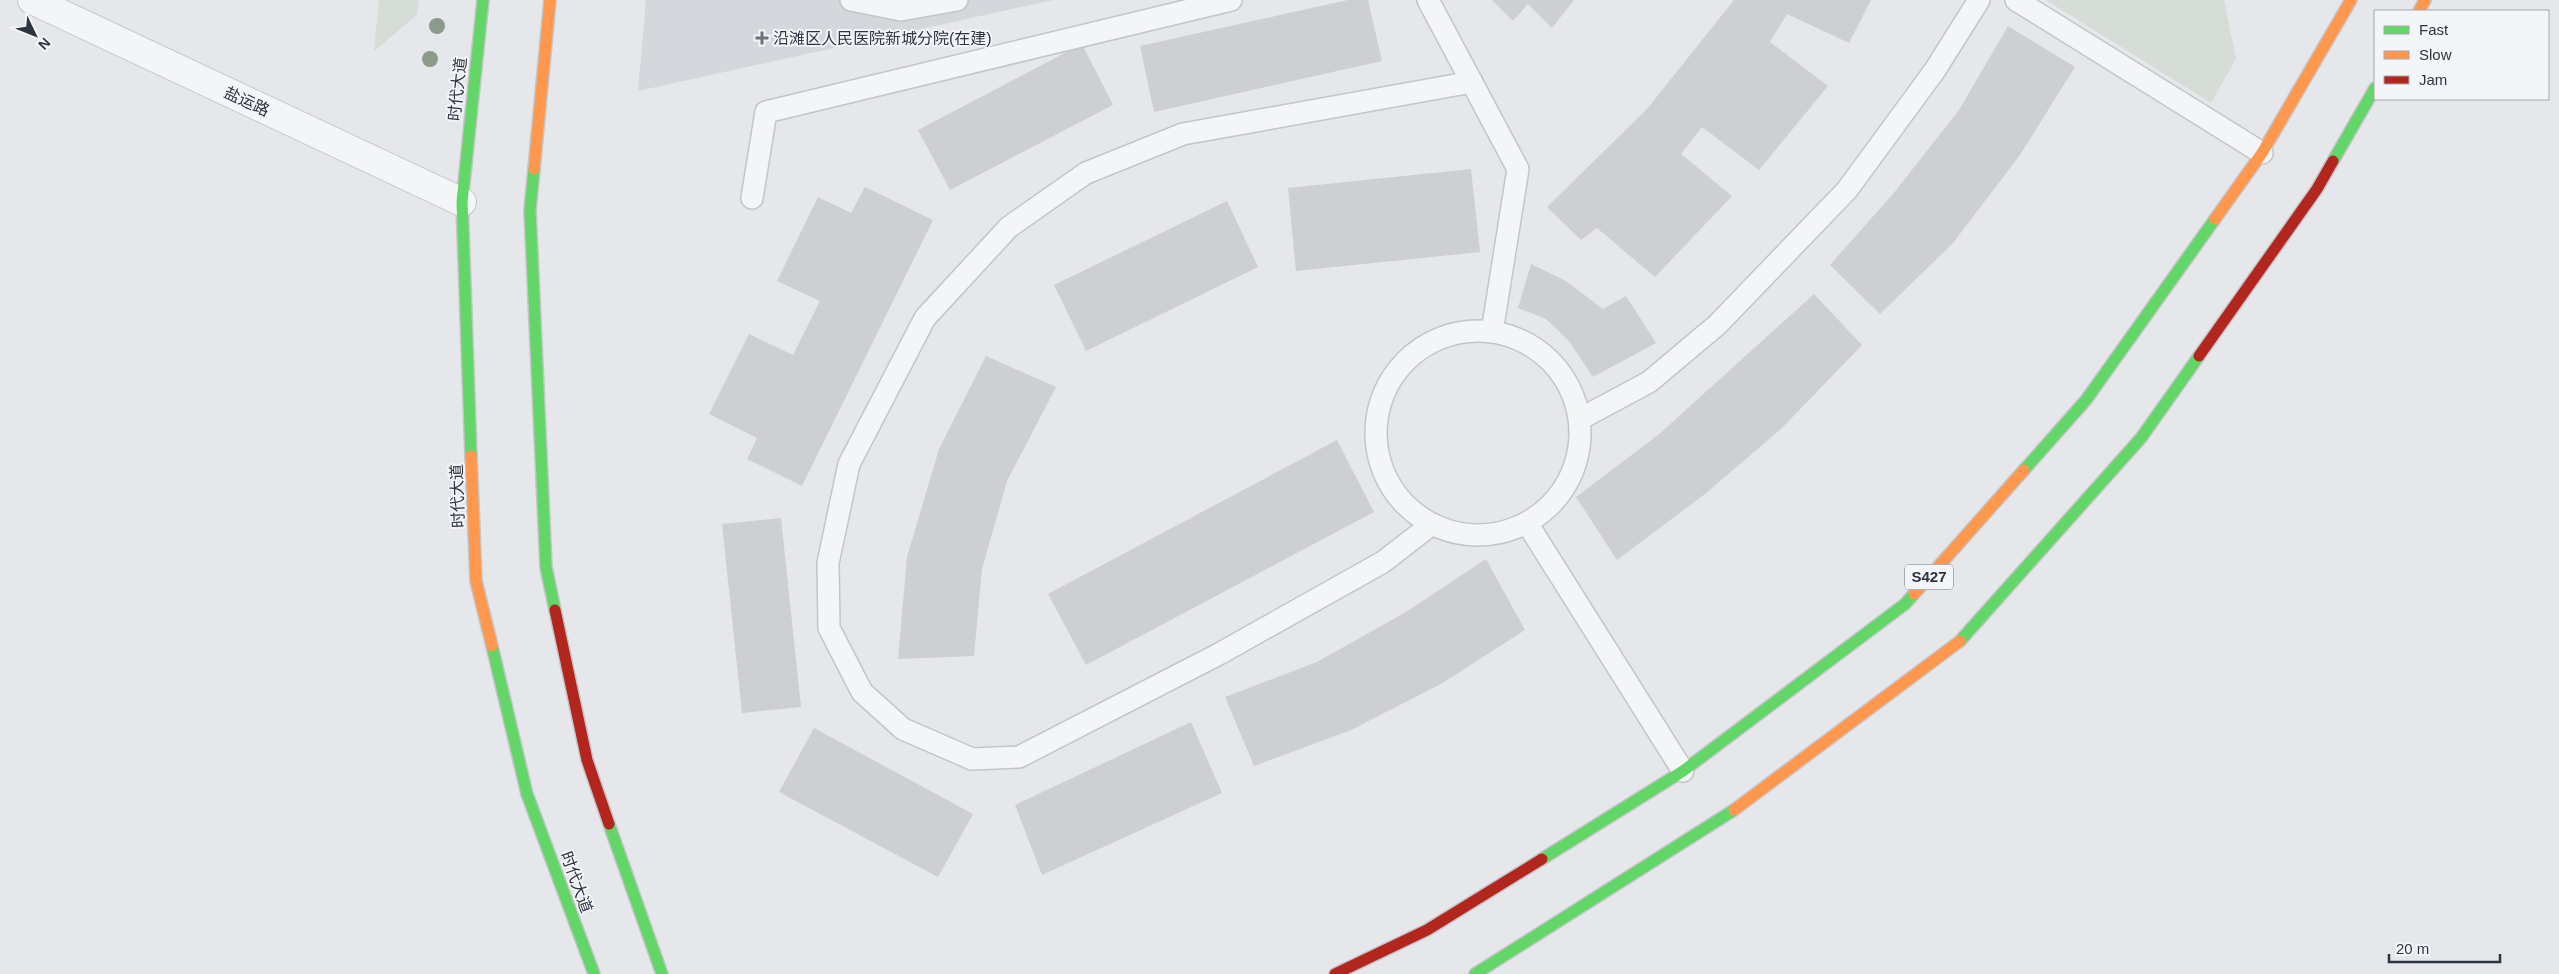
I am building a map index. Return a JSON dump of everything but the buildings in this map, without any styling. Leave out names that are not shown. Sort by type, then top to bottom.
[{"type":"main road","name":"时代大道","points":[[483,0],[462,202],[476,581],[527,794],[594,974]]},
{"type":"main road","points":[[550,0],[530,210],[546,567],[587,760],[662,974]]},
{"type":"main road","name":"S427","points":[[1335,974],[1427,930],[1684,771],[1905,604],[2086,400],[2262,153],[2351,0]]},
{"type":"main road","points":[[1475,974],[1722,819],[1957,644],[2141,438],[2317,189],[2374,90]]},
{"type":"street","name":"盐运路","points":[[32,0],[462,202]]},
{"type":"lane","points":[[851,0],[901,10],[957,0]]},
{"type":"lane","points":[[752,198],[766,112],[1230,0]]},
{"type":"lane","points":[[1428,0],[1518,170],[1492,332]]},
{"type":"lane","points":[[1580,419],[1650,382],[1717,326],[1847,190],[1935,70],[1979,0]]},
{"type":"lane","points":[[2016,0],[2262,153]]},
{"type":"lane","points":[[1432,524],[1383,562],[1366,572],[1219,654],[1019,757],[972,759],[903,729],[862,692],[829,628],[828,564],[849,464],[925,318],[1008,227],[1086,173],[1183,134],[1472,82]]},
{"type":"lane","points":[[1478,330],[1492,332],[1525,341],[1546,355],[1562,373],[1574,395],[1580,419],[1580,443],[1575,467],[1564,489],[1547,508],[1528,523],[1504,532],[1480,535],[1455,532],[1432,524],[1411,510],[1395,492],[1383,470],[1377,446],[1377,422],[1382,398],[1394,376],[1409,357],[1430,342],[1452,333],[1478,330]]},
{"type":"lane","points":[[1528,523],[1684,771]]},
{"type":"shaded area","points":[[379,0],[419,0],[417,15],[374,51]]},
{"type":"shaded area","name":"沿滩区人民医院新城分院(在建)","points":[[646,0],[1053,0],[638,91]]},
{"type":"shaded area","points":[[2046,0],[2224,0],[2236,59],[2211,103]]},
{"type":"traffic: fast","points":[[471,456],[462,202],[483,0]]},
{"type":"traffic: fast","points":[[2333,161],[2374,90]]},
{"type":"traffic: fast","points":[[534,169],[530,210],[546,567],[555,610]]},
{"type":"traffic: fast","points":[[2024,470],[2086,400],[2215,219]]},
{"type":"traffic: fast","points":[[1960,641],[2141,438],[2199,356]]},
{"type":"traffic: fast","points":[[1542,859],[1683,771],[1905,604],[1914,594]]},
{"type":"traffic: fast","points":[[492,646],[527,794],[594,974]]},
{"type":"traffic: fast","points":[[1475,974],[1734,810]]},
{"type":"traffic: fast","points":[[609,824],[662,974]]},
{"type":"traffic: slow","points":[[534,169],[550,0]]},
{"type":"traffic: slow","points":[[2215,219],[2262,153],[2351,0]]},
{"type":"traffic: slow","points":[[2420,10],[2425,0]]},
{"type":"traffic: slow","points":[[471,456],[476,581],[492,646]]},
{"type":"traffic: slow","points":[[1914,594],[2024,470]]},
{"type":"traffic: slow","points":[[1734,810],[1960,641]]},
{"type":"traffic: jam","points":[[2199,356],[2317,189],[2333,161]]},
{"type":"traffic: jam","points":[[555,610],[587,760],[609,824]]},
{"type":"traffic: jam","points":[[1335,974],[1427,930],[1542,859]]},
{"type":"place","name":"沿滩区人民医院新城分院(在建)","points":[[762,38]]}]
